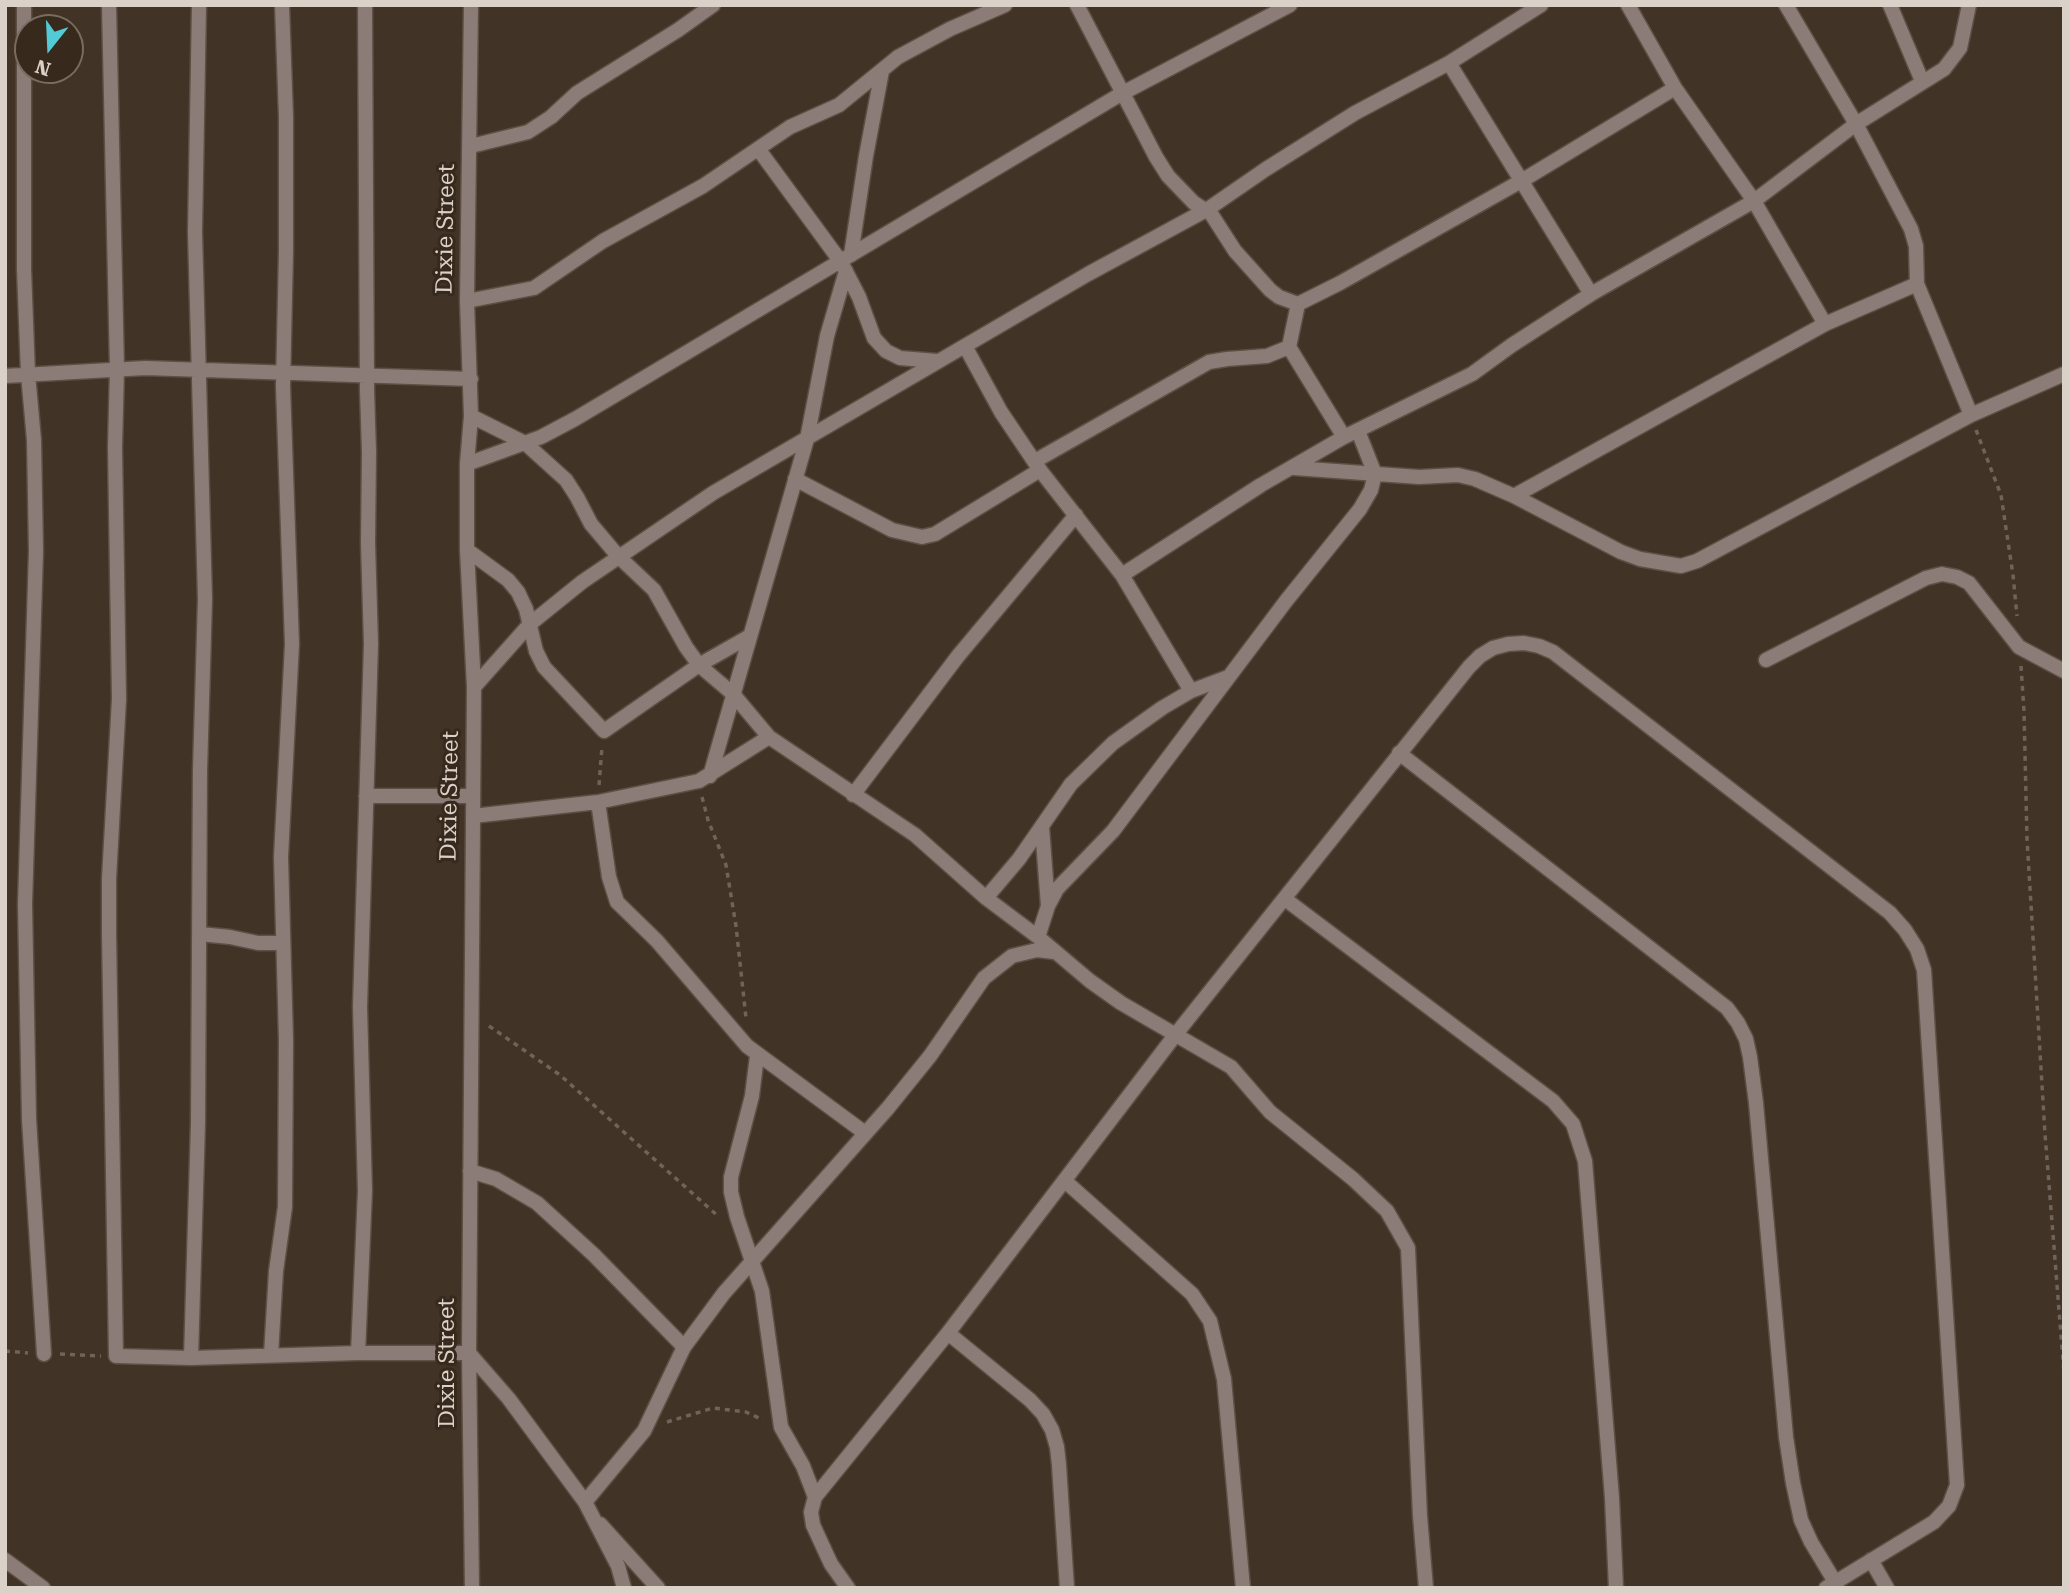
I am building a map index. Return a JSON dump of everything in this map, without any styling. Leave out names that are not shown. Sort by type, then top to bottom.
[{"type":"street","points":[[24,5],[23,269],[34,440],[36,551],[34,687],[25,904],[29,1119],[44,1354]]},
{"type":"street","points":[[109,5],[117,369],[115,460],[119,699],[108,933],[116,1356],[191,1358],[469,1353],[509,1399],[585,1502],[618,1566],[625,1588]]},
{"type":"street","points":[[191,1358],[198,1123],[200,771],[205,546],[198,370],[195,183],[199,5]]},
{"type":"street","points":[[271,1355],[276,1271],[285,1207],[286,1040],[281,857],[292,644],[286,531],[283,372],[286,117],[282,5]]},
{"type":"street","points":[[358,1353],[364,1241],[360,1034],[371,643],[366,374],[365,5]]},
{"type":"street","name":"Dixie Street","points":[[471,5],[467,302],[471,416],[467,464],[467,550],[474,687],[469,1353],[472,1588]]},
{"type":"street","points":[[471,146],[528,132],[551,117],[577,93],[713,5]]},
{"type":"street","points":[[467,302],[534,288],[603,241],[704,186],[790,128],[839,105],[898,57],[950,29],[1005,5]]},
{"type":"street","points":[[1077,5],[1121,94],[1168,176],[1194,203],[1206,209],[1235,251],[1270,290],[1279,297],[1298,304],[1522,180],[1675,88]]},
{"type":"street","points":[[467,464],[525,443],[575,419],[749,313],[846,262],[1121,94],[1290,5]]},
{"type":"street","points":[[474,687],[530,624],[618,556],[713,493],[1088,274],[1206,209],[1355,113],[1448,63],[1541,5]]},
{"type":"street","points":[[1628,5],[1675,88],[1754,201],[1825,324]]},
{"type":"street","points":[[1786,5],[1856,124],[1910,229],[1916,246],[1917,284],[1971,415]]},
{"type":"street","points":[[1890,5],[1922,82]]},
{"type":"street","points":[[1122,575],[1225,508],[1351,434],[1472,374],[1591,294],[1754,201],[1856,124],[1944,69],[1960,48],[1969,5]]},
{"type":"street","points":[[1448,63],[1591,294]]},
{"type":"street","points":[[705,779],[733,694],[807,439],[827,336],[846,262],[882,71]]},
{"type":"street","points":[[760,149],[846,262],[874,338],[886,351],[900,358],[937,361]]},
{"type":"street","points":[[1514,496],[1825,324],[1917,284]]},
{"type":"street","points":[[1038,937],[1048,906],[1057,889],[1113,831],[1286,601],[1344,532],[1371,491],[1376,474],[1289,347],[1298,304]]},
{"type":"street","points":[[965,346],[1001,412],[1122,575],[1191,691]]},
{"type":"street","points":[[794,479],[892,530],[922,537],[935,534],[1038,465],[1209,362],[1267,356],[1289,347]]},
{"type":"street","points":[[5,376],[117,369],[471,379]]},
{"type":"street","points":[[1294,468],[1419,477],[1458,475],[1475,479],[1514,496],[1621,552],[1640,559],[1681,566],[1697,561],[1971,415],[2064,374]]},
{"type":"street","points":[[471,416],[525,443],[566,480],[591,524],[618,556],[653,590],[699,665],[733,694],[769,737],[915,835],[986,898],[1121,1003],[1231,1067],[1269,1112],[1353,1179],[1387,1211],[1408,1248],[1420,1516],[1426,1588]]},
{"type":"street","points":[[853,795],[958,656],[1076,515]]},
{"type":"street","points":[[467,550],[508,580],[517,592],[530,624],[536,651],[544,667],[604,731],[699,665],[750,636]]},
{"type":"street","points":[[1766,660],[1926,578],[1942,574],[1969,583],[2019,648],[2064,671]]},
{"type":"street","points":[[848,1588],[831,1564],[813,1525],[811,1512],[815,1497],[948,1333],[1177,1034],[1399,753],[1480,656],[1508,644],[1524,643],[1553,652],[1889,913],[1905,930],[1917,949],[1927,992],[1958,1473],[1955,1496],[1942,1515],[1831,1585],[1806,1531],[1793,1483],[1785,1423],[1756,1103],[1746,1039],[1738,1023],[1727,1008],[1399,753]]},
{"type":"street","points":[[986,898],[1019,859],[1071,784],[1113,743],[1144,719],[1191,691],[1228,677]]},
{"type":"street","points":[[473,816],[597,802],[705,779],[769,737]]},
{"type":"street","points":[[366,796],[473,796]]},
{"type":"street","points":[[597,802],[609,877],[617,902],[657,941],[752,1051],[864,1133]]},
{"type":"street","points":[[1042,827],[1048,906]]},
{"type":"street","points":[[1285,899],[1553,1101],[1573,1124],[1585,1161],[1612,1498],[1616,1588]]},
{"type":"street","points":[[200,934],[258,943],[282,943]]},
{"type":"street","points":[[585,1502],[644,1431],[684,1347],[724,1293],[930,1056],[972,994],[998,965],[1012,956],[1037,950],[1054,952]]},
{"type":"street","points":[[752,1051],[752,1096],[730,1177],[734,1204],[754,1261],[768,1320],[781,1427],[803,1466],[815,1497]]},
{"type":"street","points":[[470,1171],[496,1178],[537,1203],[594,1255],[684,1347]]},
{"type":"street","points":[[1065,1181],[1192,1294],[1210,1321],[1224,1379],[1242,1588]]},
{"type":"street","points":[[948,1333],[1030,1400],[1043,1414],[1052,1430],[1059,1465],[1067,1588]]},
{"type":"street","points":[[594,1519],[608,1530],[658,1588]]},
{"type":"street","points":[[5,1560],[43,1588]]},
{"type":"street","points":[[1871,1560],[1887,1588]]},
{"type":"path","points":[[1971,415],[2001,495],[2013,575],[2024,711],[2027,839],[2043,1107],[2064,1373]]},
{"type":"path","points":[[597,802],[604,731]]},
{"type":"path","points":[[705,779],[708,820],[726,865],[752,1051]]},
{"type":"path","points":[[472,1015],[560,1075],[746,1241]]},
{"type":"path","points":[[5,1351],[116,1356]]},
{"type":"path","points":[[644,1431],[694,1412],[713,1408],[746,1412],[781,1427]]}]
